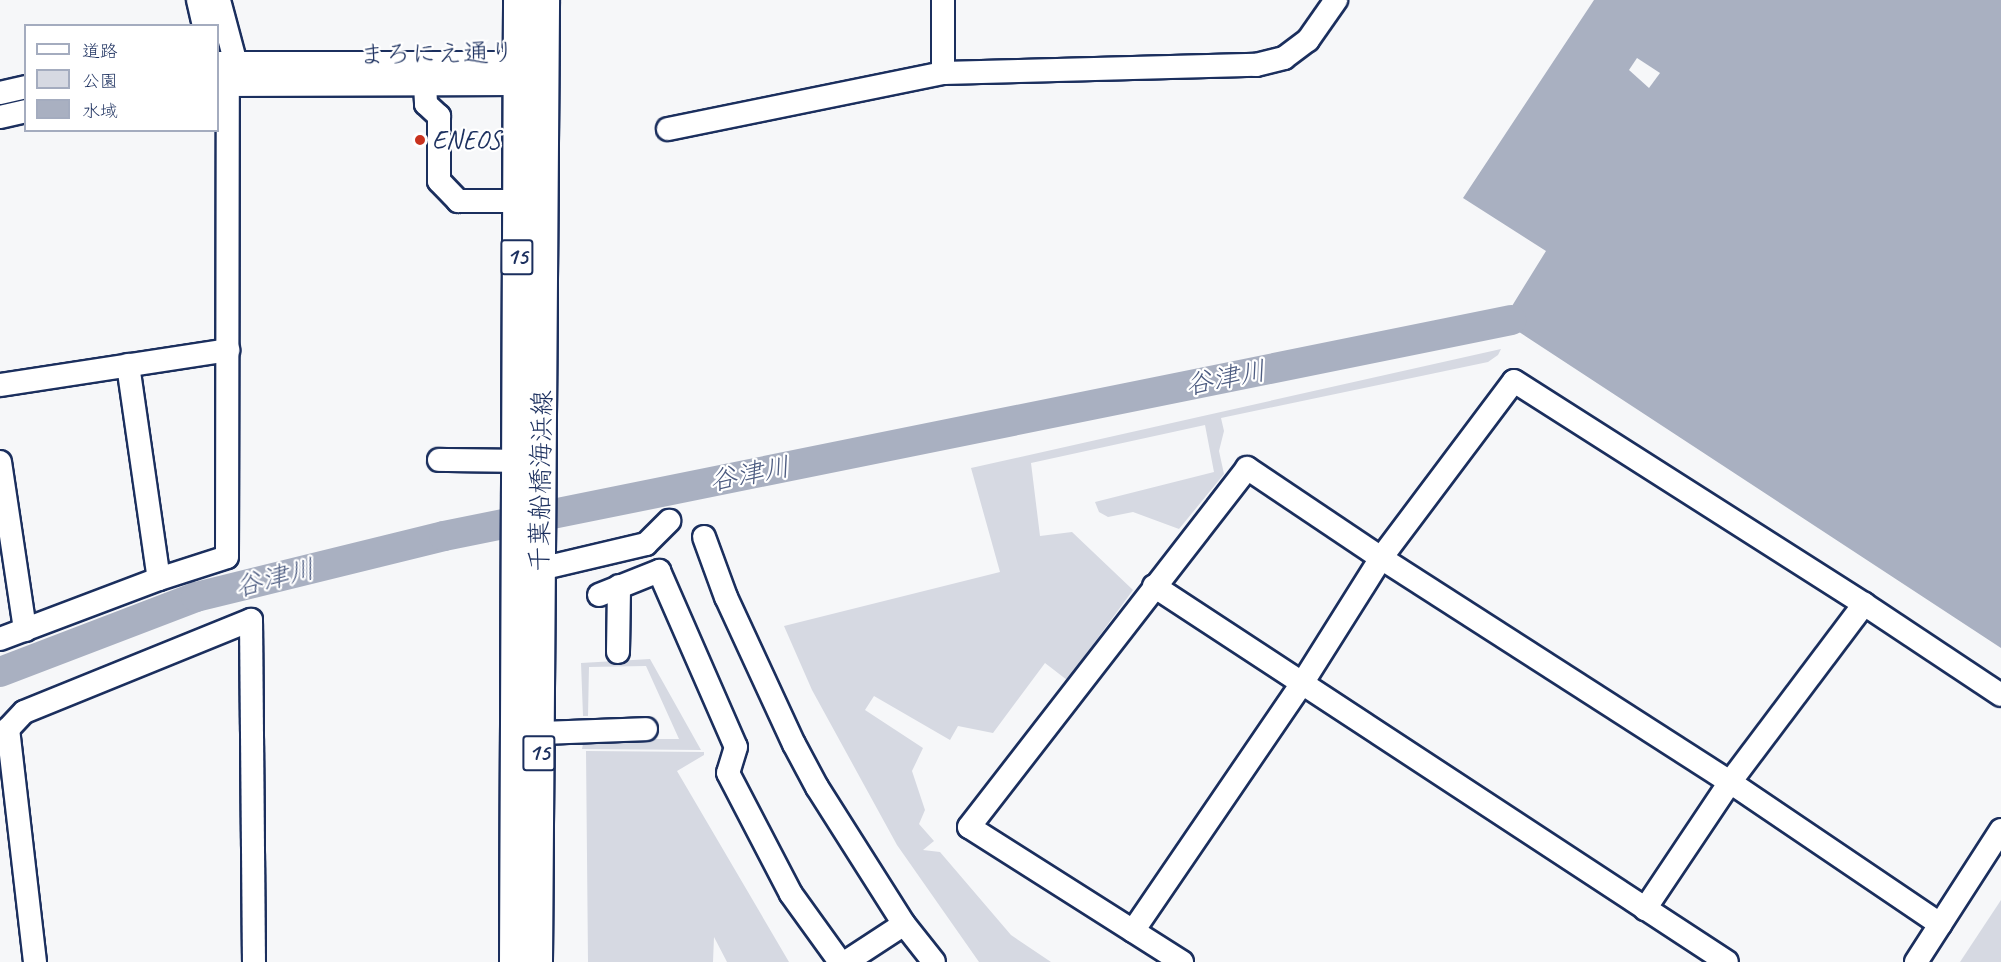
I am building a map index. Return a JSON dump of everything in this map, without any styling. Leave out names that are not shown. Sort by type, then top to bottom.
[{"type":"main road","name":"千葉船橋海浜線","points":[[518,0],[527,74],[529,513],[539,733],[538,962]]},
{"type":"main road","name":"千葉船橋海浜線","points":[[529,513],[516,461],[518,201],[527,74],[545,0]]},
{"type":"main road","name":"千葉船橋海浜線","points":[[514,962],[532,553]]},
{"type":"street","points":[[198,0],[204,24]]},
{"type":"street","points":[[0,639],[159,579],[227,557],[228,350],[223,73],[219,0]]},
{"type":"street","points":[[943,0],[944,73]]},
{"type":"street","points":[[668,129],[944,73],[1256,65],[1284,58],[1308,39],[1336,0]]},
{"type":"street","name":"まろにえ通り","points":[[223,73],[326,61],[527,74]]},
{"type":"street","name":"まろにえ通り","points":[[223,73],[425,84],[527,74]]},
{"type":"street","points":[[425,84],[426,104],[439,116],[440,181],[458,201],[518,201]]},
{"type":"street","points":[[0,93],[24,87]]},
{"type":"street","points":[[0,117],[24,111]]},
{"type":"street","points":[[0,385],[228,350]]},
{"type":"street","points":[[128,365],[159,579]]},
{"type":"street","points":[[1133,931],[1303,682],[1381,558],[1514,381],[2001,694]]},
{"type":"street","points":[[439,459],[516,461]]},
{"type":"street","points":[[0,462],[25,630]]},
{"type":"street","points":[[1182,962],[969,827],[1154,585],[1247,468],[1381,558],[1730,782],[1940,924]]},
{"type":"street","points":[[532,553],[646,544],[669,522]]},
{"type":"street","points":[[704,537],[726,597],[794,744],[817,787],[904,924],[934,962]]},
{"type":"street","points":[[646,544],[736,747],[728,773],[791,894],[840,962]]},
{"type":"street","points":[[618,652],[609,590],[659,571]]},
{"type":"street","points":[[1154,585],[1726,962]]},
{"type":"street","points":[[1646,909],[1730,782],[1864,604]]},
{"type":"street","points":[[35,962],[8,729],[24,712],[251,620],[254,962]]},
{"type":"street","points":[[539,733],[646,729]]},
{"type":"street","points":[[1916,962],[2001,830]]},
{"type":"street","points":[[846,962],[904,924]]},
{"type":"green space","points":[[1501,349],[1498,355],[1488,362],[1221,418],[1224,431],[1219,451],[1224,474],[1179,529],[1133,512],[1108,517],[1099,512],[1095,502],[1214,472],[1205,425],[1031,463],[1040,536],[1072,532],[1133,590],[1067,680],[1045,663],[993,733],[958,726],[950,740],[874,696],[865,710],[923,748],[912,771],[925,810],[919,824],[934,841],[923,850],[940,852],[1011,935],[1051,962],[979,962],[897,845],[812,690],[784,626],[1000,572],[971,468]]},
{"type":"green space","points":[[650,659],[701,750],[582,749],[584,739],[679,739],[646,666],[589,667],[588,716],[583,716],[581,663]]},
{"type":"green space","points":[[586,751],[704,752],[704,755],[677,771],[789,962],[727,962],[714,937],[713,962],[588,962]]},
{"type":"green space","points":[[2001,900],[2001,962],[1960,962]]},
{"type":"water","points":[[1594,0],[2001,0],[2001,648],[1513,328],[1512,306],[1546,251],[1463,198]]},
{"type":"pier","points":[[1637,58],[1660,73],[1649,88],[1629,70]]},
{"type":"waterway","name":"谷津川","points":[[0,672],[196,597],[444,536],[1511,320]]},
{"type":"place","name":"ENEOS","points":[[420,140]]}]
